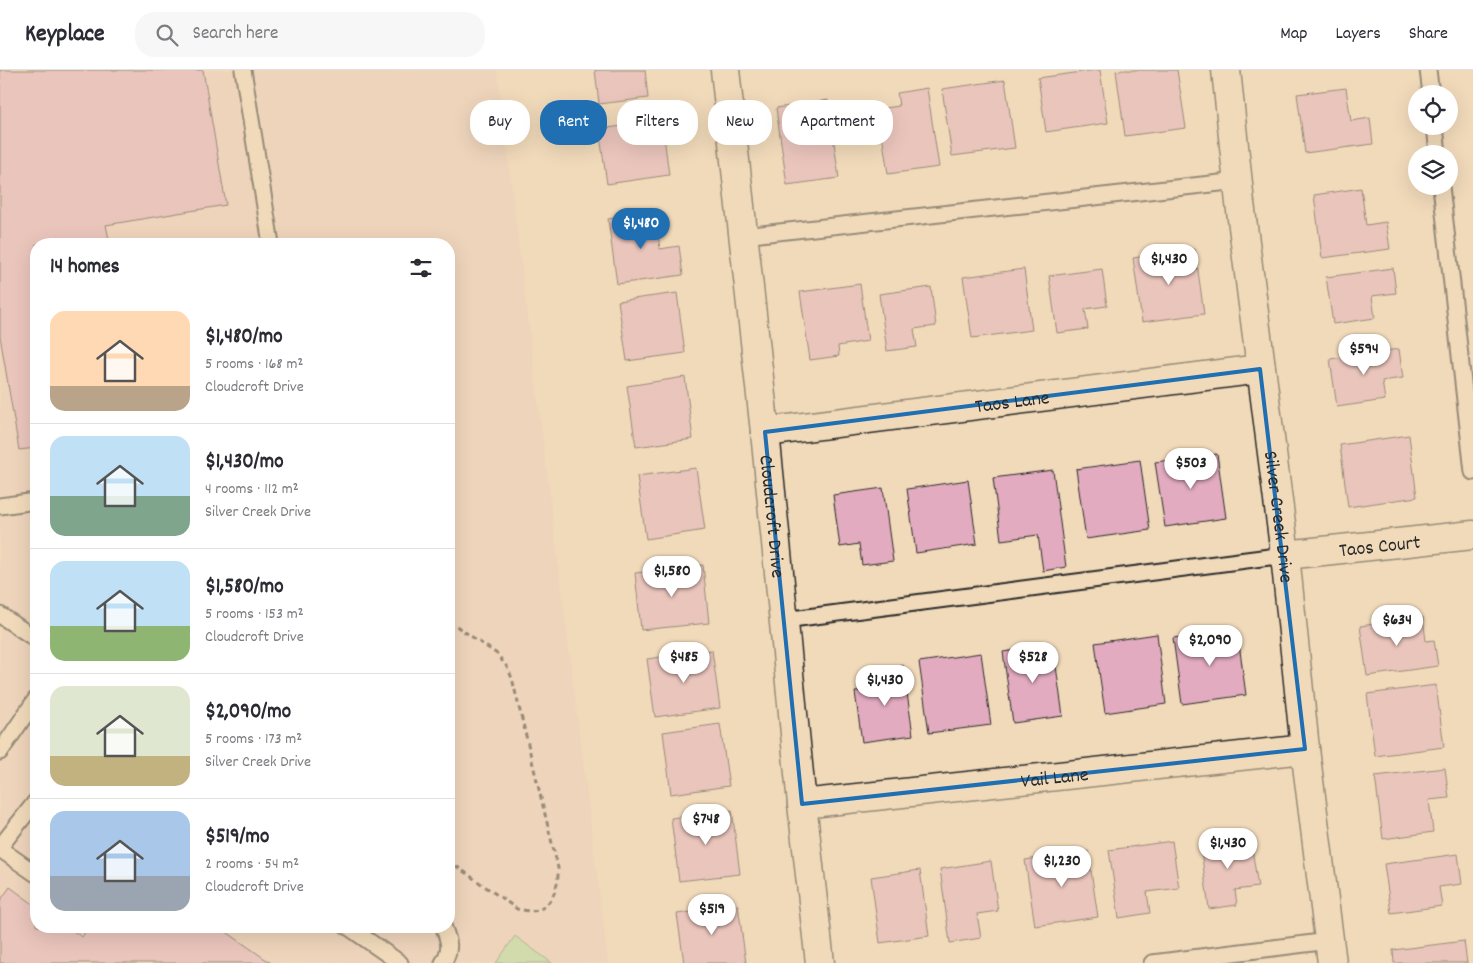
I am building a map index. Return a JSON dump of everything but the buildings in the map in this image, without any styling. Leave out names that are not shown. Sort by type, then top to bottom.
[{"type":"street","name":"Cloudcroft Drive","points":[[725,70],[820,963]]},
{"type":"street","name":"Silver Creek Drive","points":[[1226,70],[1260,369],[1285,555],[1305,749],[1330,952]]},
{"type":"street","name":"Taos Lane","points":[[765,432],[1260,369]]},
{"type":"street","name":"Taos Court","points":[[1285,555],[1473,535]]},
{"type":"street","name":"Vail Lane","points":[[802,804],[1305,749]]},
{"type":"lane","points":[[243,70],[270,238]]},
{"type":"lane","points":[[1428,70],[1430,85]]},
{"type":"lane","points":[[744,236],[1238,181]]},
{"type":"lane","points":[[1442,195],[1473,472]]},
{"type":"lane","points":[[0,506],[30,502]]},
{"type":"lane","points":[[784,620],[1285,555]]},
{"type":"lane","points":[[0,615],[30,635]]},
{"type":"lane","points":[[0,752],[30,708]]},
{"type":"lane","points":[[30,809],[0,848],[30,870]]},
{"type":"lane","points":[[357,933],[400,963]]},
{"type":"lane","points":[[443,963],[446,959],[449,942],[446,933]]},
{"type":"lane","points":[[1152,963],[1330,952]]},
{"type":"path","points":[[455,625],[497,654],[507,666],[512,678],[558,868],[558,882],[555,892],[544,906],[537,910],[528,911],[517,909],[455,865]]},
{"type":"highlighted area","points":[[1260,369],[1305,749],[802,804],[765,432]]},
{"type":"shaded area","points":[[0,70],[497,70],[501,100],[470,100],[470,145],[506,145],[608,963],[0,963]]},
{"type":"green space","points":[[515,936],[552,963],[496,963]]}]
